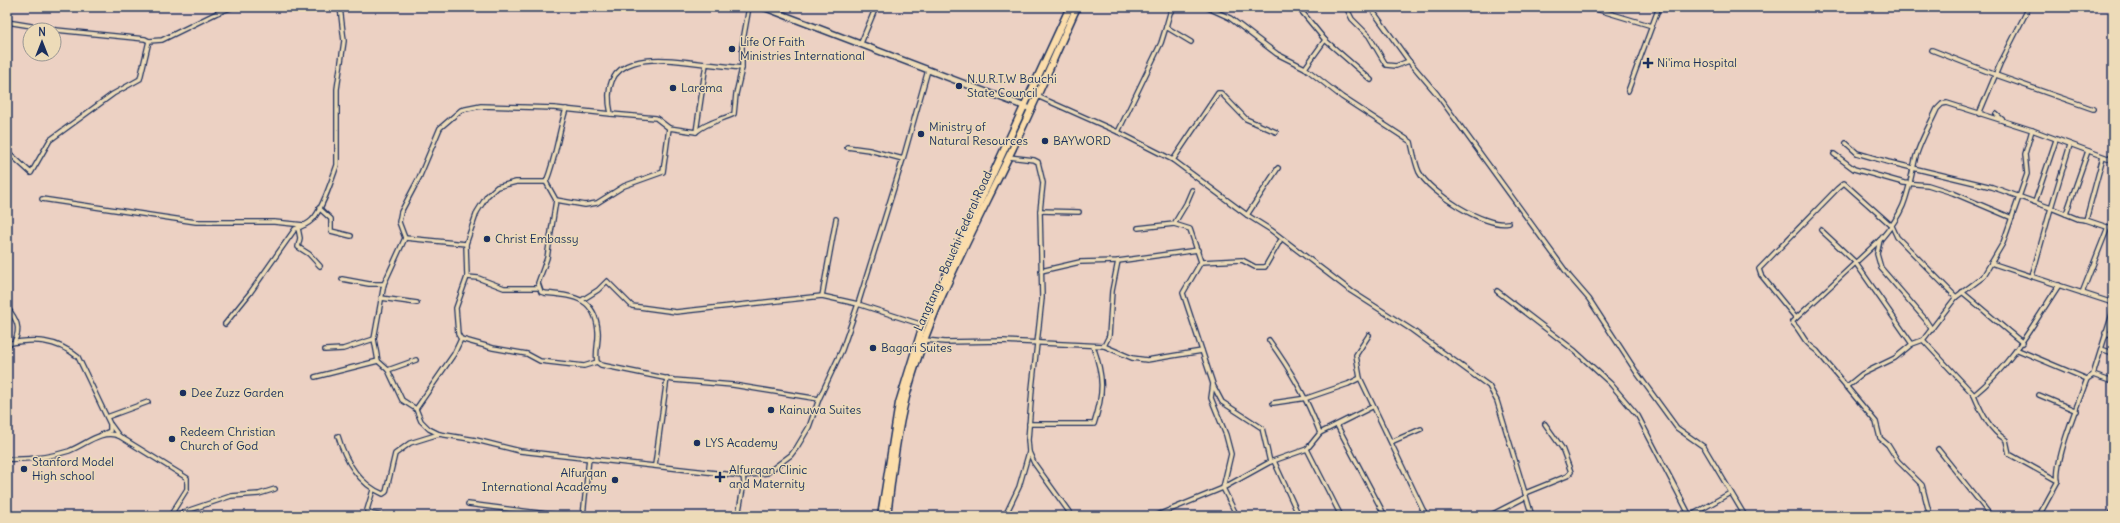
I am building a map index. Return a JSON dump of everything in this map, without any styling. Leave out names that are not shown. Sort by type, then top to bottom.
[{"type":"main road","name":"Langtang - Bauchi Federal Road","points":[[881,516],[899,403],[923,325],[1070,7]]},
{"type":"main road","name":"Langtang - Bauchi Federal Road","points":[[887,516],[902,417],[914,372],[925,340],[984,206],[1009,157],[1077,7]]},
{"type":"street","points":[[7,22],[56,30],[145,39],[149,41],[162,40],[217,13],[233,7]]},
{"type":"street","points":[[225,324],[254,287],[289,236],[298,228],[314,218],[337,165],[337,90],[344,41],[340,7]]},
{"type":"street","points":[[696,132],[704,124],[718,121],[734,114],[736,94],[742,68],[742,46],[749,7]]},
{"type":"street","points":[[763,7],[1031,109]]},
{"type":"street","points":[[860,43],[876,7]]},
{"type":"street","points":[[1118,132],[1161,43],[1170,13],[1174,7]]},
{"type":"street","points":[[1206,7],[1230,18],[1277,54],[1305,68],[1342,96],[1410,142],[1419,172],[1440,194],[1468,214],[1487,220],[1509,223]]},
{"type":"street","points":[[1298,7],[1325,40],[1371,80]]},
{"type":"street","points":[[1346,7],[1352,19],[1369,36],[1386,65],[1396,66],[1409,61]]},
{"type":"street","points":[[1370,7],[1409,61],[1437,94],[1570,277],[1589,299],[1637,373],[1677,428],[1704,447],[1745,516]]},
{"type":"street","points":[[1589,7],[1652,26]]},
{"type":"street","points":[[1628,91],[1659,7]]},
{"type":"street","points":[[1979,114],[2029,7]]},
{"type":"street","points":[[1166,26],[1190,42]]},
{"type":"street","points":[[1305,68],[1325,40]]},
{"type":"street","points":[[7,151],[31,173],[50,140],[113,94],[140,79],[149,41]]},
{"type":"street","points":[[1932,50],[1996,75],[2093,109]]},
{"type":"street","points":[[611,114],[609,107],[612,82],[621,69],[634,61],[659,58],[742,68]]},
{"type":"street","points":[[696,132],[706,64]]},
{"type":"street","points":[[696,132],[669,128],[656,118],[566,109],[480,106],[461,110],[455,113],[440,128],[419,178],[401,212],[399,222],[405,238],[384,284],[374,339],[378,361],[388,370],[402,400],[416,409],[421,421],[429,429],[439,434],[476,440],[520,451],[743,476],[767,473],[791,455],[809,428],[819,399],[842,350],[858,304],[903,159],[928,70]]},
{"type":"street","points":[[1173,160],[1218,93],[1221,94],[1246,120],[1276,132]]},
{"type":"street","points":[[1037,96],[1118,132],[1173,160],[1247,215],[1271,230],[1345,287],[1412,330],[1488,386],[1497,401],[1532,516]]},
{"type":"street","points":[[1930,516],[1922,484],[1907,470],[1880,438],[1876,422],[1817,351],[1806,343],[1800,330],[1792,322],[1881,239],[1892,226],[1905,203],[1917,154],[1938,109],[1942,104],[1947,103],[2032,130],[2113,160]]},
{"type":"street","points":[[546,182],[554,164],[560,128],[566,109]]},
{"type":"street","points":[[1996,114],[2006,122]]},
{"type":"street","points":[[556,200],[585,206],[597,203],[624,186],[663,172],[669,128]]},
{"type":"street","points":[[1846,387],[1862,374],[1895,358],[1912,344],[1923,340],[1956,297],[1980,281],[2003,243],[2019,198],[2027,174],[2026,154],[2032,130]]},
{"type":"street","points":[[2035,202],[2056,140]]},
{"type":"street","points":[[1846,143],[1857,153],[1992,187],[2078,219],[2086,220],[2113,229]]},
{"type":"street","points":[[2032,276],[2070,145]]},
{"type":"street","points":[[846,147],[880,152],[903,159]]},
{"type":"street","points":[[2066,214],[2088,151]]},
{"type":"street","points":[[1834,154],[1854,169],[1910,183],[1928,185],[1953,193],[2012,218]]},
{"type":"street","points":[[1005,516],[1019,487],[1029,452],[1029,424],[1042,298],[1040,271],[1040,211],[1043,183],[1038,162],[1034,160],[1009,157]]},
{"type":"street","points":[[2086,220],[2103,157]]},
{"type":"street","points":[[1247,215],[1278,168]]},
{"type":"street","points":[[546,182],[516,182],[497,187],[487,196],[477,212],[466,244],[467,277],[456,308],[458,334],[461,339],[493,348],[527,354],[540,361],[584,366],[597,362],[601,365],[667,378],[733,385],[819,399]]},
{"type":"street","points":[[546,182],[556,200],[548,253],[538,283],[539,288],[541,292],[568,295],[582,300],[591,308],[596,318],[598,332],[596,353],[597,362]]},
{"type":"street","points":[[1796,318],[1761,275],[1759,269],[1844,183],[1892,226],[1897,237],[1956,297]]},
{"type":"street","points":[[1174,224],[1186,204],[1192,190]]},
{"type":"street","points":[[42,199],[196,222],[274,222],[305,225]]},
{"type":"street","points":[[319,208],[331,220],[331,231],[351,236]]},
{"type":"street","points":[[1040,211],[1079,212]]},
{"type":"street","points":[[822,296],[836,219]]},
{"type":"street","points":[[1138,228],[1174,224],[1190,229],[1201,262],[1183,293],[1213,384],[1222,402],[1262,428],[1272,462],[1299,516]]},
{"type":"street","points":[[2082,293],[2108,227]]},
{"type":"street","points":[[298,228],[300,238],[298,247],[308,254],[320,266]]},
{"type":"street","points":[[1821,230],[1855,262],[1912,344]]},
{"type":"street","points":[[405,238],[466,244]]},
{"type":"street","points":[[1881,239],[1876,254],[1881,268],[1925,319],[1932,330]]},
{"type":"street","points":[[1201,262],[1242,260],[1255,267],[1265,267],[1280,241]]},
{"type":"street","points":[[1040,271],[1080,262],[1118,261],[1198,250]]},
{"type":"street","points":[[1104,346],[1109,336],[1112,291],[1118,261]]},
{"type":"street","points":[[1991,263],[2113,303]]},
{"type":"street","points":[[467,277],[478,278],[504,288],[539,288]]},
{"type":"street","points":[[342,279],[369,284],[384,284]]},
{"type":"street","points":[[582,300],[598,290],[607,281],[632,306],[676,312],[822,296],[858,304],[923,325]]},
{"type":"street","points":[[1974,395],[1990,382],[2018,350],[2059,285]]},
{"type":"street","points":[[1497,291],[1575,351],[1610,383],[1638,416],[1690,516],[1730,493]]},
{"type":"street","points":[[1962,292],[1985,310],[2003,328],[2023,343]]},
{"type":"street","points":[[381,298],[417,303]]},
{"type":"street","points":[[7,308],[18,322],[19,334],[14,342]]},
{"type":"street","points":[[2037,516],[2041,512],[2058,481],[2057,473],[2063,450],[2087,379],[2093,375],[2113,311]]},
{"type":"street","points":[[2105,333],[2113,336]]},
{"type":"street","points":[[1369,335],[1356,355],[1360,378],[1372,407],[1391,442],[1426,516]]},
{"type":"street","points":[[7,344],[31,339],[43,340],[71,351],[78,357],[110,424],[119,436]]},
{"type":"street","points":[[325,350],[343,349],[374,339]]},
{"type":"street","points":[[416,409],[454,354],[461,339]]},
{"type":"street","points":[[925,340],[1104,346],[1132,358],[1147,360],[1202,351]]},
{"type":"street","points":[[1269,340],[1290,369],[1307,398],[1320,433]]},
{"type":"street","points":[[1923,340],[1974,395],[1986,420],[1995,432],[2006,440],[2009,454],[2058,481]]},
{"type":"street","points":[[1029,424],[1094,424],[1102,400],[1101,369],[1093,346]]},
{"type":"street","points":[[2101,349],[2113,353]]},
{"type":"street","points":[[2018,350],[2087,379]]},
{"type":"street","points":[[388,370],[416,360]]},
{"type":"street","points":[[315,377],[378,361]]},
{"type":"street","points":[[2093,375],[2113,382]]},
{"type":"street","points":[[655,465],[667,378]]},
{"type":"street","points":[[1273,403],[1307,398],[1348,384],[1360,378]]},
{"type":"street","points":[[1213,384],[1211,398],[1226,435],[1231,454],[1223,488],[1237,516]]},
{"type":"street","points":[[2039,395],[2077,411]]},
{"type":"street","points":[[107,417],[148,402]]},
{"type":"street","points":[[1158,515],[1223,488],[1272,462],[1307,449],[1320,433],[1372,407]]},
{"type":"street","points":[[7,458],[29,459],[62,453],[110,430],[110,424]]},
{"type":"street","points":[[1489,516],[1525,495],[1567,476],[1571,472],[1562,448],[1545,424]]},
{"type":"street","points":[[1336,425],[1385,516]]},
{"type":"street","points":[[1391,442],[1421,429]]},
{"type":"street","points":[[97,437],[112,434],[119,436],[186,478],[187,489],[171,516]]},
{"type":"street","points":[[338,436],[346,455],[361,480],[373,490],[384,494],[395,454],[406,445],[439,434]]},
{"type":"street","points":[[1307,449],[1341,516]]},
{"type":"street","points":[[1938,450],[1991,516]]},
{"type":"street","points":[[1029,452],[1034,463],[1072,516]]},
{"type":"street","points":[[583,516],[589,458]]},
{"type":"street","points":[[738,516],[744,483],[743,476]]},
{"type":"street","points":[[171,516],[230,496],[259,494],[275,489]]},
{"type":"street","points":[[373,490],[367,510],[372,514],[383,516]]},
{"type":"street","points":[[468,504],[564,516]]},
{"type":"street","points":[[1414,516],[1424,511]]},
{"type":"street","points":[[2112,516],[2113,512]]},
{"type":"place","name":"Life Of Faith Ministries International","points":[[732,49]]},
{"type":"place","name":"Ni'ima Hospital","points":[[1648,63]]},
{"type":"place","name":"N.U.R.T.W Bauchi State Council","points":[[959,86]]},
{"type":"place","name":"Larema","points":[[673,88]]},
{"type":"place","name":"Ministry of Natural Resources","points":[[921,134]]},
{"type":"place","name":"BAYWORD","points":[[1045,141]]},
{"type":"place","name":"Christ Embassy","points":[[487,239]]},
{"type":"place","name":"Bagari Suites","points":[[873,348]]},
{"type":"place","name":"Dee Zuzz Garden","points":[[183,393]]},
{"type":"place","name":"Kainuwa Suites","points":[[771,410]]},
{"type":"place","name":"Redeem Christian Church of God","points":[[172,439]]},
{"type":"place","name":"LYS Academy","points":[[697,443]]},
{"type":"place","name":"Stanford Model High school","points":[[24,469]]},
{"type":"place","name":"Alfurqan Clinic and Maternity","points":[[720,477]]},
{"type":"place","name":"Alfurqan International Academy","points":[[615,480]]}]
